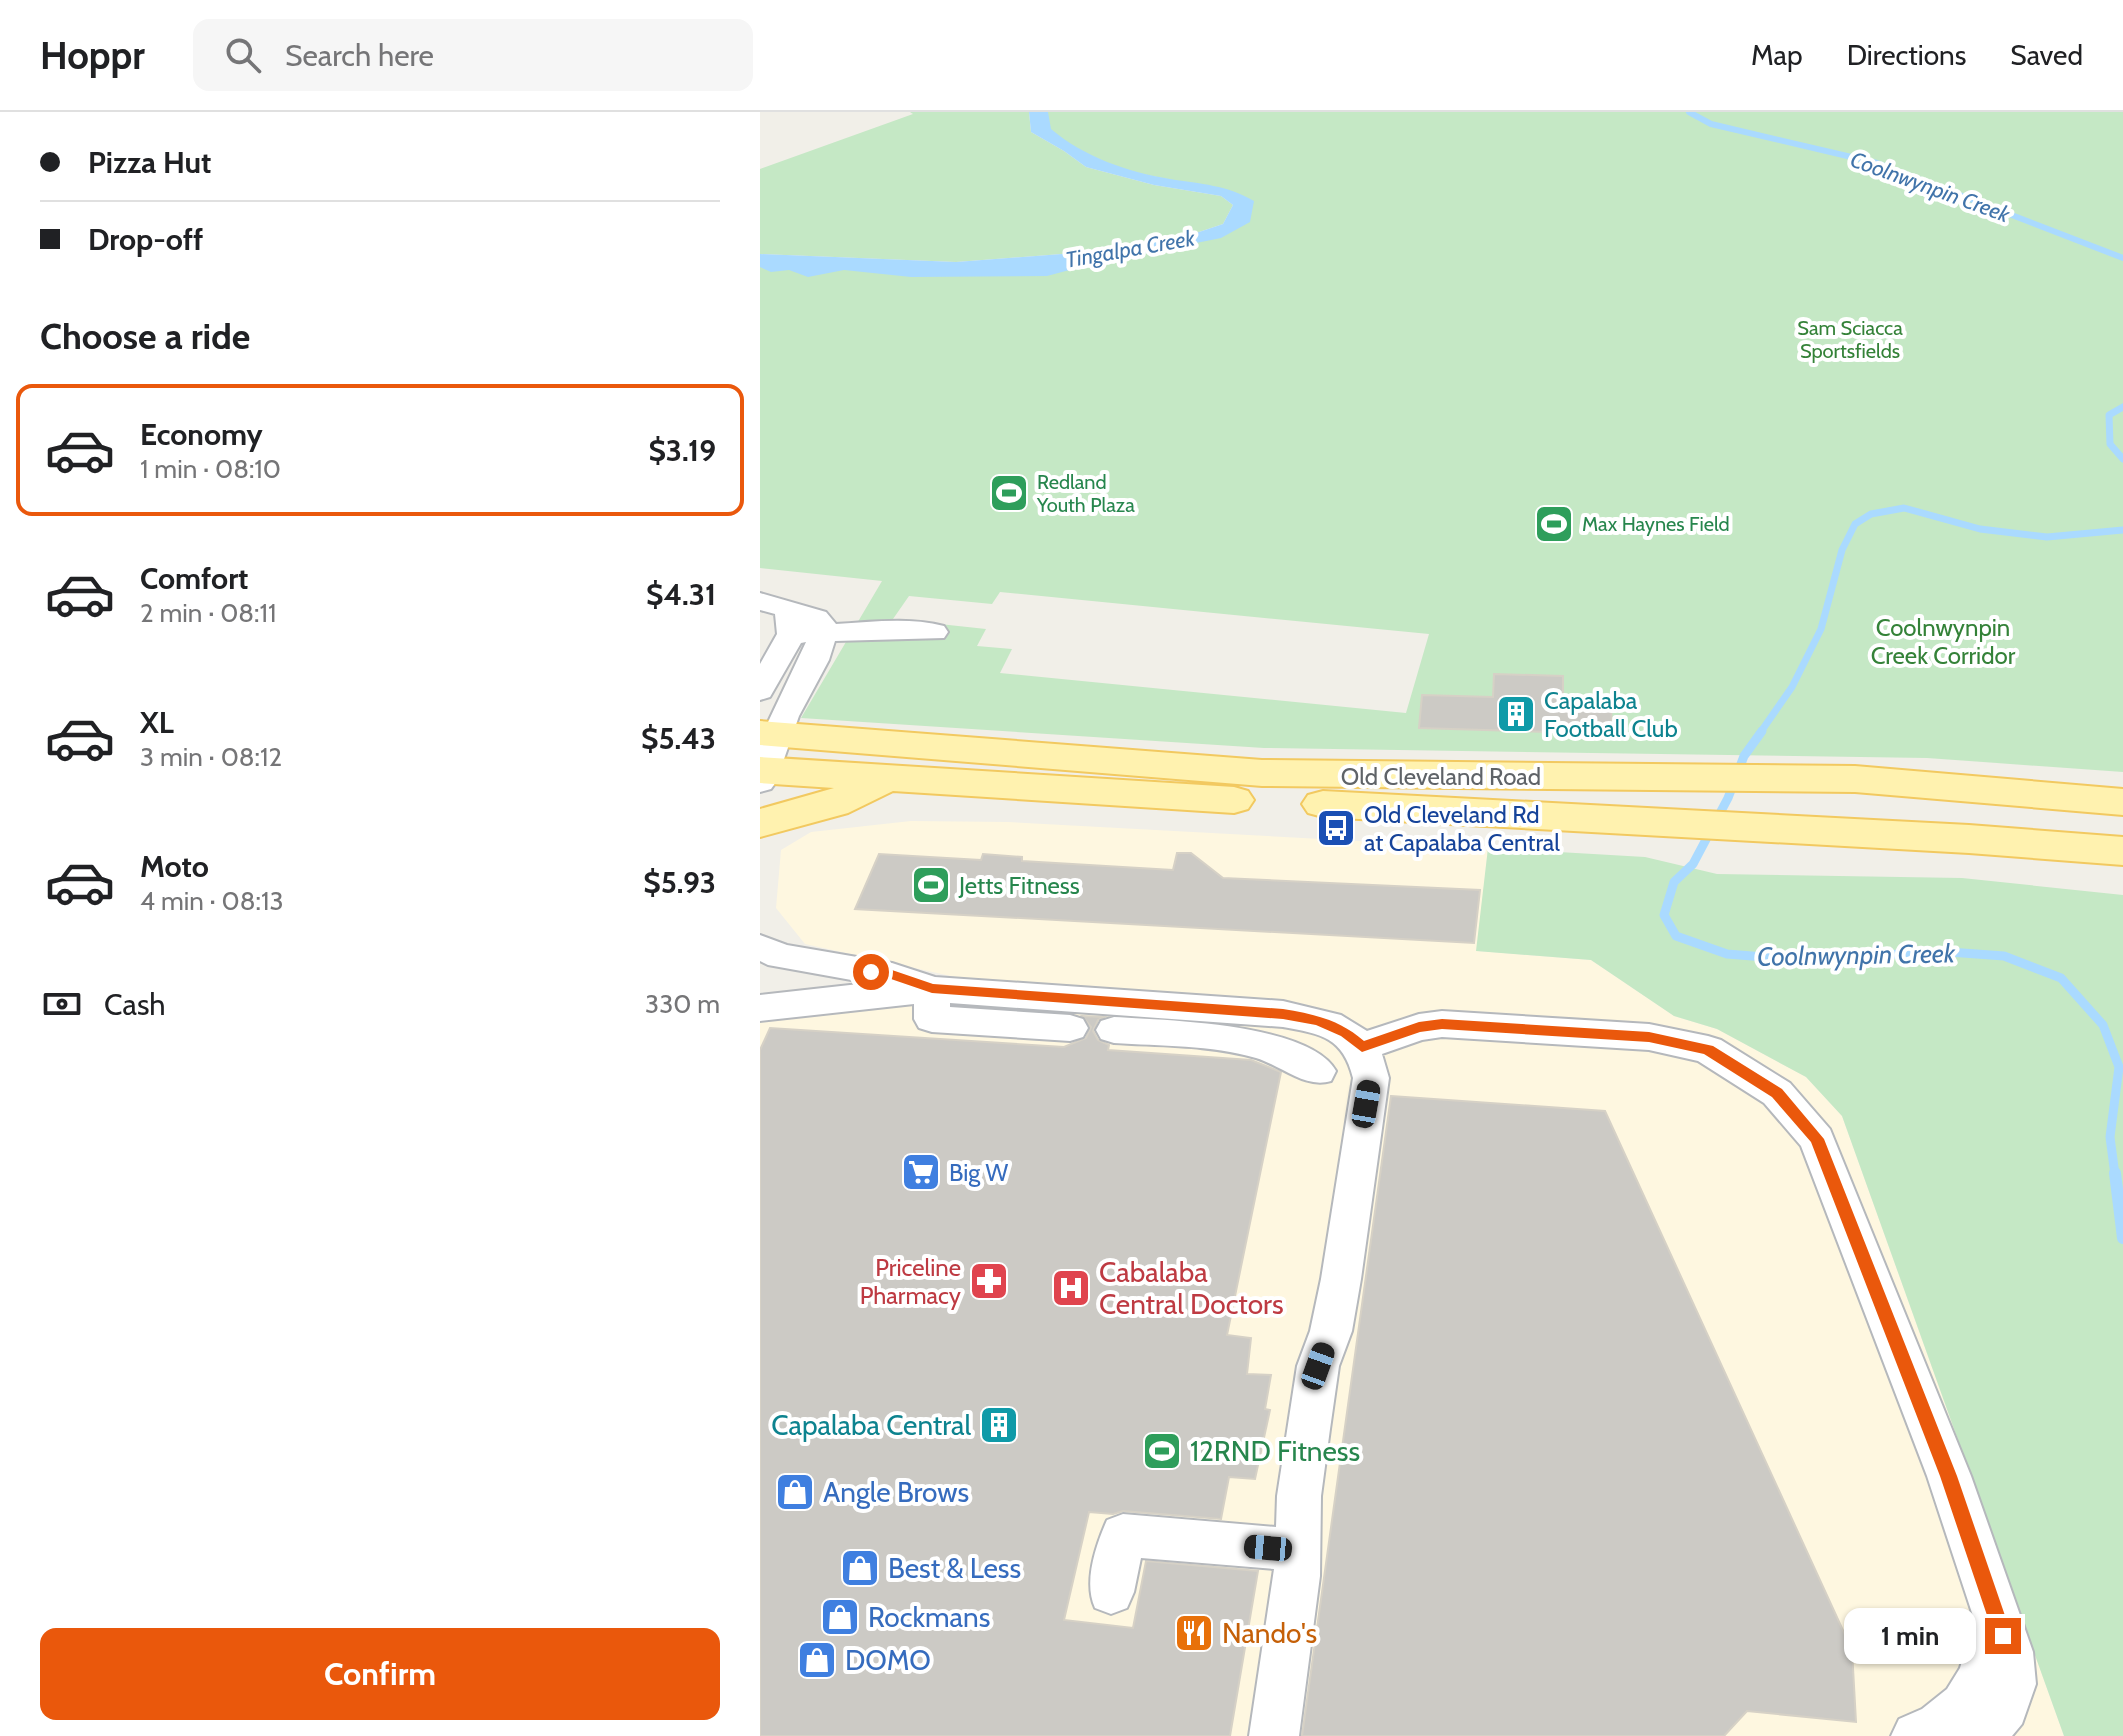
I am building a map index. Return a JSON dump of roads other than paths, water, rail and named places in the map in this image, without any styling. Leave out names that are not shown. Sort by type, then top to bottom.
[{"type":"main road","name":"Old Cleveland Road","points":[[764,758],[1262,773],[1820,778],[2032,792],[2123,802]]},
{"type":"main road","name":"Old Cleveland Road","points":[[764,758],[888,779],[2123,851]]},
{"type":"main road","points":[[760,823],[833,804],[888,779]]},
{"type":"main road","points":[[2032,792],[2056,822],[2055,834],[2047,845]]},
{"type":"street","points":[[760,691],[780,615],[816,618],[822,624],[823,633],[818,653],[764,758]]},
{"type":"street","points":[[823,633],[899,629],[934,632]]},
{"type":"street","points":[[760,947],[795,959],[892,975],[932,989],[1242,1039],[1289,1053],[1318,1071]]},
{"type":"street","points":[[760,1008],[932,989]]},
{"type":"street","points":[[932,989],[932,1019],[1070,1028]]},
{"type":"street","points":[[1138,1022],[1283,1014],[1319,1020],[1346,1032],[1362,1047],[1371,1078],[1341,1279],[1331,1331],[1318,1366],[1308,1429],[1299,1496],[1297,1576],[1274,1736]]},
{"type":"street","points":[[1362,1047],[1419,1027],[1442,1024],[1649,1037],[1708,1050],[1777,1093],[1817,1139],[1949,1476],[2009,1652],[2012,1684],[2005,1707],[1980,1736]]},
{"type":"street","points":[[1111,1592],[1123,1535],[1297,1550]]},
{"type":"street","points":[[1916,1736],[1950,1718],[1972,1697],[1984,1675],[1998,1619]]},
{"type":"water","name":"Tingalpa Creek","points":[[1029,112],[1048,112],[1051,129],[1078,148],[1107,162],[1138,172],[1214,186],[1244,196],[1254,201],[1250,222],[1221,238],[1047,276],[911,277],[844,270],[808,277],[789,270],[771,272],[760,267],[760,254],[956,262],[1075,253],[1196,233],[1223,224],[1233,205],[1221,196],[1154,185],[1086,167],[1031,132]]},
{"type":"waterway","name":"Coolnwynpin Creek","points":[[1689,112],[1711,124],[1877,163],[2123,258]]},
{"type":"waterway","name":"Coolnwynpin Creek","points":[[2123,407],[2109,415],[2110,444],[2123,459]]},
{"type":"waterway","name":"Coolnwynpin Creek","points":[[1760,733],[1792,687],[1821,629],[1842,550],[1855,524],[1871,514],[1904,508],[1980,529],[2047,537],[2123,530]]},
{"type":"waterway","name":"Coolnwynpin Creek","points":[[1762,731],[1744,756],[1728,798],[1693,864],[1674,882],[1664,915],[1676,936],[1727,954],[1789,959],[1949,952],[2004,956],[2061,978],[2103,1025],[2119,1067],[2110,1137],[2115,1175]]},
{"type":"waterway","name":"Coolnwynpin Creek","points":[[2115,1173],[2123,1238]]},
{"type":"place","name":"Redland Youth Plaza","points":[[1009,493]]},
{"type":"place","name":"Max Haynes Field","points":[[1554,524]]},
{"type":"place","name":"Capalaba Football Club","points":[[1516,714]]},
{"type":"place","name":"Old Cleveland Rd at Capalaba Central","points":[[1336,828]]},
{"type":"place","name":"Jetts Fitness","points":[[931,885]]},
{"type":"place","name":"Big W","points":[[921,1172]]},
{"type":"place","name":"Priceline Pharmacy","points":[[989,1281]]},
{"type":"place","name":"Cabalaba Central Doctors","points":[[1071,1288]]},
{"type":"place","name":"Capalaba Central","points":[[999,1425]]},
{"type":"place","name":"12RND Fitness","points":[[1162,1451]]},
{"type":"place","name":"Angle Brows","points":[[795,1492]]},
{"type":"place","name":"Best & Less","points":[[860,1568]]},
{"type":"place","name":"Rockmans","points":[[840,1617]]},
{"type":"place","name":"Nando's","points":[[1194,1633]]},
{"type":"place","name":"DOMO","points":[[817,1660]]},
{"type":"park label","name":"Sam Sciacca Sportsfields","points":[[1850,340]]},
{"type":"park label","name":"Coolnwynpin Creek Corridor","points":[[1943,641]]}]
